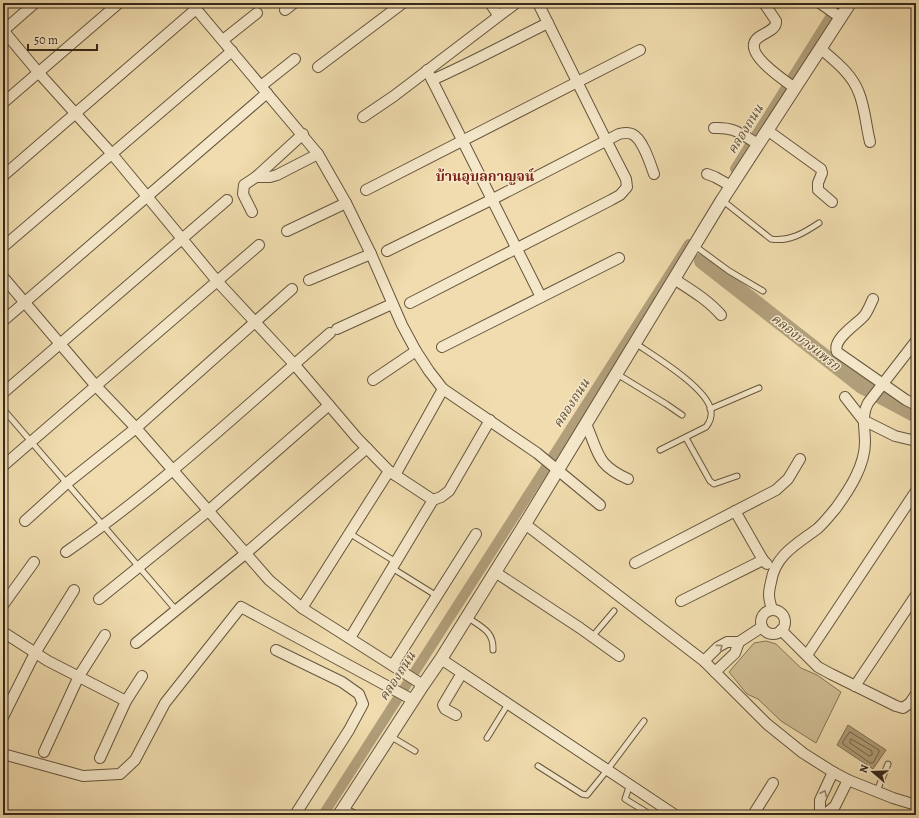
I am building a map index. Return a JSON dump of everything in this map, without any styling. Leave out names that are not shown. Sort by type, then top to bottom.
[{"type":"street","points":[[35,3],[3,30],[38,72],[112,154],[182,240],[294,364],[366,448],[392,473],[433,500]]},
{"type":"street","points":[[3,103],[119,3]]},
{"type":"street","points":[[284,10],[294,3]]},
{"type":"street","points":[[318,67],[403,3]]},
{"type":"street","points":[[490,3],[498,15]]},
{"type":"street","points":[[363,117],[516,3]]},
{"type":"street","points":[[410,303],[611,200],[625,191],[628,187],[626,178],[538,3]]},
{"type":"street","points":[[764,3],[776,24],[757,39],[754,49],[768,68],[792,86]]},
{"type":"street","points":[[345,813],[413,700],[420,683],[441,659],[525,524],[555,467],[586,424],[722,200],[729,185],[756,142],[767,130],[792,86],[821,49],[838,16],[850,3]]},
{"type":"street","points":[[821,4],[838,16]]},
{"type":"street","points":[[3,176],[197,5],[222,40],[303,134],[318,154],[346,203],[371,254],[392,304],[416,351],[443,389],[537,453],[600,505]]},
{"type":"street","points":[[222,40],[257,13]]},
{"type":"street","points":[[432,80],[548,23]]},
{"type":"street","points":[[821,49],[853,80],[859,93],[870,142]]},
{"type":"street","points":[[366,190],[640,50]]},
{"type":"street","points":[[3,247],[232,51]]},
{"type":"street","points":[[3,320],[147,197],[264,89],[294,59]]},
{"type":"street","points":[[427,70],[541,297]]},
{"type":"street","points":[[714,128],[733,129],[756,142]]},
{"type":"street","points":[[767,130],[821,169],[822,173],[818,183],[818,190],[832,202]]},
{"type":"street","points":[[252,212],[243,194],[244,185],[256,177],[303,134]]},
{"type":"street","points":[[387,251],[493,199],[619,134],[632,134],[638,138],[644,148],[654,174]]},
{"type":"street","points":[[256,177],[270,177],[277,175],[318,154]]},
{"type":"street","points":[[711,175],[729,185]]},
{"type":"street","points":[[3,392],[228,200]]},
{"type":"street","points":[[287,231],[346,203]]},
{"type":"street","points":[[3,466],[259,245]]},
{"type":"street","points":[[309,280],[371,254]]},
{"type":"street","points":[[442,347],[618,258]]},
{"type":"street","points":[[3,277],[96,386],[136,428],[245,554],[270,580],[302,608],[420,683]]},
{"type":"street","points":[[674,279],[700,296],[721,315]]},
{"type":"street","points":[[25,521],[67,484],[136,428],[292,289]]},
{"type":"street","points":[[873,299],[867,312],[840,338],[836,348],[837,352],[881,385],[916,405]]},
{"type":"street","points":[[66,552],[104,526],[173,470],[334,331],[392,304]]},
{"type":"street","points":[[772,610],[769,594],[774,569],[790,548],[819,528],[836,508],[861,465],[865,442],[863,420],[865,409],[881,385],[916,341]]},
{"type":"street","points":[[373,380],[416,351]]},
{"type":"street","points":[[302,608],[349,534],[392,473],[443,389]]},
{"type":"street","points":[[844,397],[863,420],[895,436],[916,441]]},
{"type":"street","points":[[99,599],[208,511],[329,405]]},
{"type":"street","points":[[350,638],[433,500],[441,497],[449,491],[490,420]]},
{"type":"street","points":[[586,424],[602,462],[610,470],[628,479]]},
{"type":"street","points":[[136,643],[245,554],[366,448]]},
{"type":"street","points":[[635,563],[782,486],[800,459]]},
{"type":"street","points":[[807,655],[916,491]]},
{"type":"street","points":[[735,511],[763,560],[774,569]]},
{"type":"street","points":[[525,524],[704,661],[767,724],[803,753],[848,780],[893,798],[916,805]]},
{"type":"street","points":[[396,667],[437,596],[476,534]]},
{"type":"street","points":[[681,601],[763,560]]},
{"type":"street","points":[[3,605],[34,562]]},
{"type":"street","points":[[495,572],[592,636],[619,656]]},
{"type":"street","points":[[3,717],[35,653],[74,590]]},
{"type":"street","points":[[855,686],[916,595]]},
{"type":"street","points":[[3,754],[83,776],[120,774],[135,760],[165,703],[241,607],[413,700]]},
{"type":"street","points":[[772,610],[781,613],[785,621],[778,633],[768,633],[762,627],[761,622],[764,614],[772,610]]},
{"type":"street","points":[[704,661],[718,647],[727,642],[739,642],[762,627]]},
{"type":"street","points":[[781,630],[818,667],[896,706],[903,708],[910,703],[916,694]]},
{"type":"street","points":[[3,632],[48,661],[126,701]]},
{"type":"street","points":[[44,752],[79,676],[106,635]]},
{"type":"street","points":[[715,672],[735,653],[739,642]]},
{"type":"street","points":[[276,650],[342,682],[359,694],[363,704],[349,730],[295,815]]},
{"type":"street","points":[[441,659],[675,815]]},
{"type":"street","points":[[456,715],[443,705],[462,673]]},
{"type":"street","points":[[100,758],[126,701],[142,676]]},
{"type":"street","points":[[820,815],[820,800],[833,772]]},
{"type":"street","points":[[824,815],[835,806],[848,780]]},
{"type":"street","points":[[756,814],[773,783]]},
{"type":"lane","points":[[722,200],[771,239],[778,240],[799,236],[819,223]]},
{"type":"lane","points":[[694,246],[729,272],[763,291]]},
{"type":"lane","points":[[635,343],[669,365],[692,385],[706,400],[710,409],[710,422],[706,427],[660,450]]},
{"type":"lane","points":[[616,373],[682,415]]},
{"type":"lane","points":[[710,409],[759,388]]},
{"type":"lane","points":[[3,409],[176,610]]},
{"type":"lane","points":[[686,438],[710,481],[714,484],[737,476]]},
{"type":"lane","points":[[349,534],[437,596]]},
{"type":"lane","points":[[592,636],[614,611]]},
{"type":"lane","points":[[467,617],[488,632],[492,637],[493,650]]},
{"type":"lane","points":[[487,738],[508,704]]},
{"type":"lane","points":[[538,766],[582,794],[586,795],[608,769],[644,721]]},
{"type":"lane","points":[[390,736],[415,751]]},
{"type":"lane","points":[[877,791],[888,764]]},
{"type":"lane","points":[[630,784],[625,799],[651,815]]},
{"type":"shaded area","points":[[766,641],[776,644],[801,668],[817,675],[841,692],[816,743],[781,721],[758,699],[747,694],[729,672],[754,643]]},
{"type":"water","points":[[848,725],[886,750],[873,769],[837,745]]},
{"type":"waterway","name":"คลองถนน","points":[[735,169],[839,3]]},
{"type":"waterway","name":"คลองถนน","points":[[323,815],[689,244]]},
{"type":"waterway","name":"คลองบางแพรก","points":[[702,261],[862,386],[916,415]]},
{"type":"district","name":"บ้านอุบลกาญจน์","points":[[485,176]]}]
